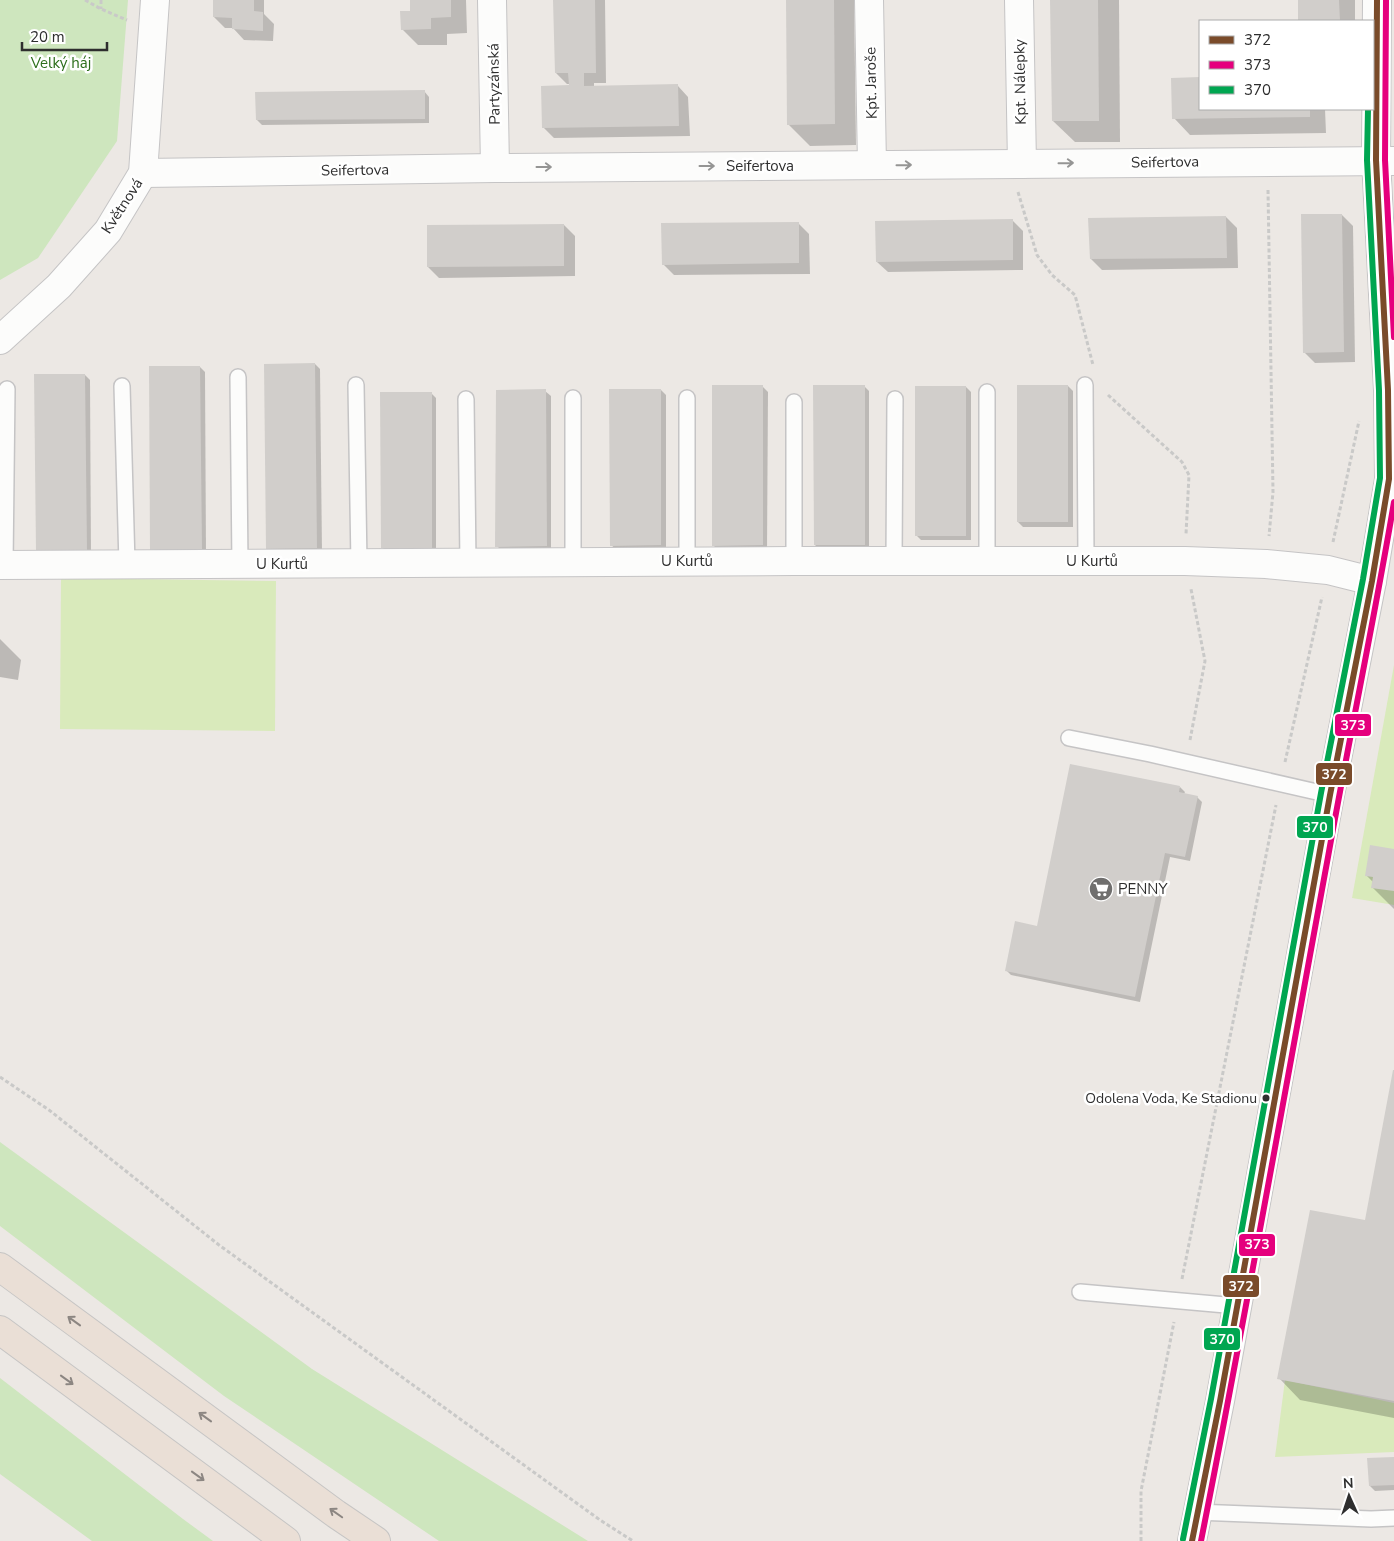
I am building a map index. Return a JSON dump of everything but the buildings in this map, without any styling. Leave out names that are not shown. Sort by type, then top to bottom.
[{"type":"highway","points":[[0,1267],[336,1514],[376,1541]]},
{"type":"highway","points":[[0,1330],[286,1541]]},
{"type":"street","name":"Květnová","points":[[0,340],[59,286],[102,238],[144,173],[155,0]]},
{"type":"street","name":"Partyzánská","points":[[492,0],[495,168]]},
{"type":"street","name":"Kpt. Jaroše","points":[[869,0],[872,166]]},
{"type":"street","name":"Kpt. Nálepky","points":[[1019,0],[1019,175]]},
{"type":"street","points":[[1192,1541],[1196,1512],[1220,1401],[1330,795],[1372,581],[1389,479],[1385,160],[1377,0]]},
{"type":"street","name":"Seifertova","points":[[144,173],[495,168],[872,166],[1019,175],[1267,161],[1385,160]]},
{"type":"street","name":"U Kurtů","points":[[3,565],[687,561],[1185,561],[1266,564],[1328,570],[1372,581]]},
{"type":"lane","points":[[238,377],[240,564]]},
{"type":"lane","points":[[356,385],[359,564]]},
{"type":"lane","points":[[1085,385],[1086,560]]},
{"type":"lane","points":[[122,386],[127,564]]},
{"type":"lane","points":[[3,565],[8,389]]},
{"type":"lane","points":[[987,392],[987,561]]},
{"type":"lane","points":[[573,398],[574,562]]},
{"type":"lane","points":[[687,398],[687,561]]},
{"type":"lane","points":[[894,561],[895,398]]},
{"type":"lane","points":[[466,399],[468,563]]},
{"type":"lane","points":[[794,402],[794,561]]},
{"type":"lane","points":[[1069,738],[1330,795]]},
{"type":"lane","points":[[1080,1292],[1237,1306]]},
{"type":"lane","points":[[1196,1512],[1371,1519],[1394,1518]]},
{"type":"path","points":[[101,0],[101,9]]},
{"type":"path","points":[[1266,564],[1273,492],[1267,161]]},
{"type":"path","points":[[1019,175],[1037,255],[1052,275],[1075,295],[1095,371]]},
{"type":"path","points":[[1104,388],[1109,396],[1182,462],[1189,475],[1185,561],[1205,662],[1185,762]]},
{"type":"path","points":[[1141,1541],[1141,1490],[1280,784],[1328,570]]},
{"type":"path","points":[[0,1078],[49,1110],[219,1245],[600,1520],[633,1541]]},
{"type":"green space","name":"Velký háj","points":[[0,0],[128,0],[117,141],[38,258],[0,280]]},
{"type":"green space","points":[[61,578],[276,581],[275,731],[60,729]]},
{"type":"green space","points":[[1394,665],[1394,905],[1352,898]]},
{"type":"green space","points":[[0,1142],[312,1369],[588,1541],[439,1541],[224,1396],[0,1226]]},
{"type":"green space","points":[[0,1378],[213,1541],[92,1541],[0,1474]]},
{"type":"green space","points":[[1285,1380],[1394,1403],[1394,1452],[1275,1457]]},
{"type":"transit line","name":"372","points":[[1192,1541],[1220,1401],[1330,795],[1372,581],[1389,479],[1388,390],[1376,160],[1377,0]]},
{"type":"transit line","name":"373","points":[[1386,0],[1385,160],[1394,337]]},
{"type":"transit line","name":"370","points":[[1183,1539],[1211,1399],[1321,793],[1363,579],[1380,478],[1379,390],[1367,160],[1368,110]]},
{"type":"transit line","name":"373","points":[[1201,1541],[1394,502]]},
{"type":"place","name":"PENNY","points":[[1101,889]]},
{"type":"place","name":"Odolena Voda, Ke Stadionu","points":[[1266,1098]]}]
